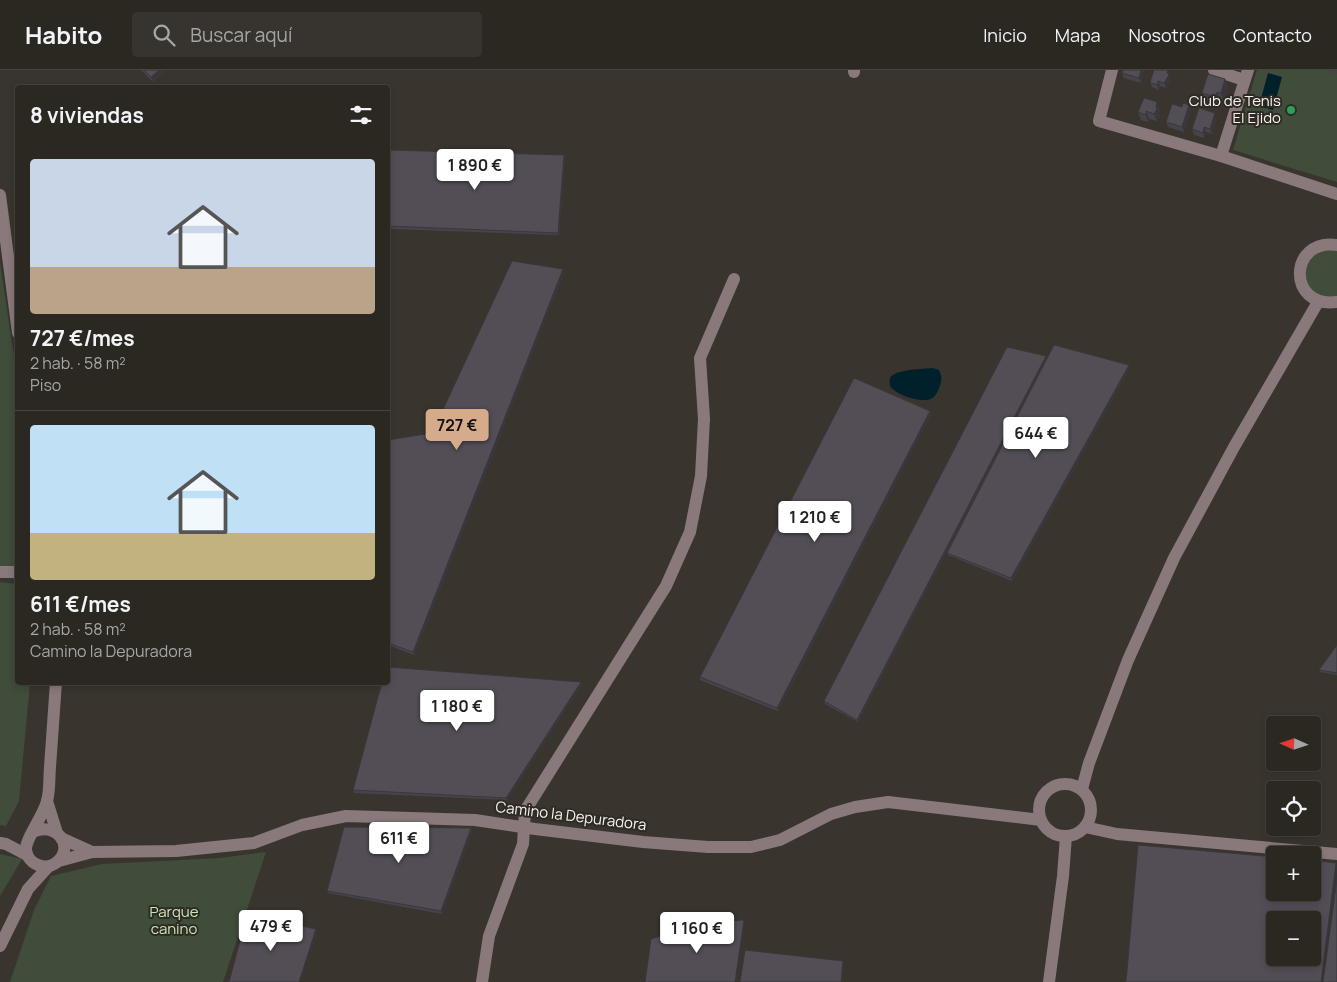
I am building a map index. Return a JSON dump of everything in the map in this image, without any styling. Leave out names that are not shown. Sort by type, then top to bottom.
[{"type":"street","points":[[1112,70],[1099,121],[1221,156],[1337,194]]},
{"type":"street","points":[[1214,70],[1246,75],[1221,156]]},
{"type":"street","points":[[0,195],[15,310]]},
{"type":"street","points":[[1337,245],[1326,244],[1308,252],[1302,260],[1299,270],[1303,289],[1310,297],[1318,302],[1328,304],[1337,302]]},
{"type":"street","points":[[482,982],[489,936],[523,844],[525,811],[666,586],[690,532],[701,476],[704,419],[700,358],[734,279]]},
{"type":"street","points":[[1082,789],[1128,660],[1174,558],[1234,447],[1318,302]]},
{"type":"street","points":[[0,572],[15,572]]},
{"type":"street","points":[[28,889],[29,858],[26,842],[47,802],[56,685]]},
{"type":"street","points":[[1060,784],[1071,784],[1082,789],[1092,807],[1090,818],[1085,827],[1080,832],[1066,836],[1060,836],[1048,830],[1041,820],[1039,808],[1042,797],[1050,788],[1060,784]]},
{"type":"street","points":[[0,946],[28,889],[64,850],[47,802]]},
{"type":"street","name":"Camino la Depuradora","points":[[53,864],[92,852],[176,851],[254,844],[302,825],[346,816],[475,820],[643,842],[708,847],[751,847],[780,840],[831,814],[855,807],[888,802],[1041,820]]},
{"type":"street","points":[[1085,827],[1117,834],[1337,854]]},
{"type":"street","points":[[3,843],[45,828],[59,835]]},
{"type":"street","name":"Camino la Depuradora","points":[[59,835],[92,852]]},
{"type":"street","points":[[1050,982],[1066,836]]},
{"type":"street","points":[[3,843],[41,867],[53,864]]},
{"type":"green space","name":"Club de Tenis El Ejido","points":[[1257,70],[1337,70],[1337,182],[1233,150]]},
{"type":"green space","points":[[1337,249],[1337,299],[1329,301],[1306,288],[1305,262],[1316,250]]},
{"type":"green space","points":[[0,263],[15,363],[15,572],[0,572]]},
{"type":"green space","points":[[0,582],[15,584],[15,685],[30,685],[19,801],[6,826],[0,825]]},
{"type":"green space","name":"Parque canino","points":[[266,852],[223,982],[10,982],[34,910],[51,876],[102,864],[220,858]]},
{"type":"green space","points":[[0,854],[22,859],[0,896]]},
{"type":"water","points":[[1268,73],[1282,77],[1273,110],[1259,106]]},
{"type":"water","points":[[933,368],[939,370],[941,380],[938,392],[931,399],[921,400],[909,397],[897,392],[890,386],[890,378],[893,375],[910,370]]},
{"type":"building","points":[[144,70],[159,70],[151,77]]},
{"type":"building","points":[[1123,70],[1141,70],[1139,78],[1122,73]]},
{"type":"building","points":[[1154,70],[1168,70],[1167,73],[1169,75],[1164,83],[1158,81],[1157,85],[1150,82]]},
{"type":"building","points":[[1208,74],[1225,79],[1221,93],[1217,92],[1216,97],[1202,93]]},
{"type":"building","points":[[1144,98],[1157,102],[1157,109],[1154,114],[1146,111],[1146,115],[1138,112]]},
{"type":"building","points":[[1183,103],[1189,105],[1182,127],[1166,122],[1172,104],[1182,107]]},
{"type":"building","points":[[1199,108],[1215,113],[1210,129],[1204,127],[1203,133],[1192,129]]},
{"type":"building","points":[[390,150],[564,155],[558,233],[390,226]]},
{"type":"building","points":[[512,261],[563,269],[413,652],[390,644],[390,440],[432,433]]},
{"type":"building","points":[[1054,345],[1129,365],[1011,578],[947,553]]},
{"type":"building","points":[[1007,347],[1046,356],[857,720],[824,701]]},
{"type":"building","points":[[854,378],[930,411],[777,708],[700,677]]},
{"type":"building","points":[[1337,645],[1337,673],[1319,670]]},
{"type":"building","points":[[390,667],[581,682],[506,798],[353,790],[381,685],[390,685]]},
{"type":"building","points":[[344,827],[471,828],[441,911],[327,891]]},
{"type":"building","points":[[1138,845],[1266,856],[1266,901],[1321,901],[1321,861],[1336,863],[1321,982],[1126,982]]},
{"type":"building","points":[[1337,879],[1337,982],[1323,982]]},
{"type":"building","points":[[247,915],[316,929],[299,982],[229,982]]},
{"type":"building","points":[[744,920],[735,982],[645,982],[651,939],[708,922]]},
{"type":"building","points":[[745,950],[843,961],[841,982],[740,982]]},
{"type":"place","name":"Club de Tenis El Ejido","points":[[1291,110]]}]
